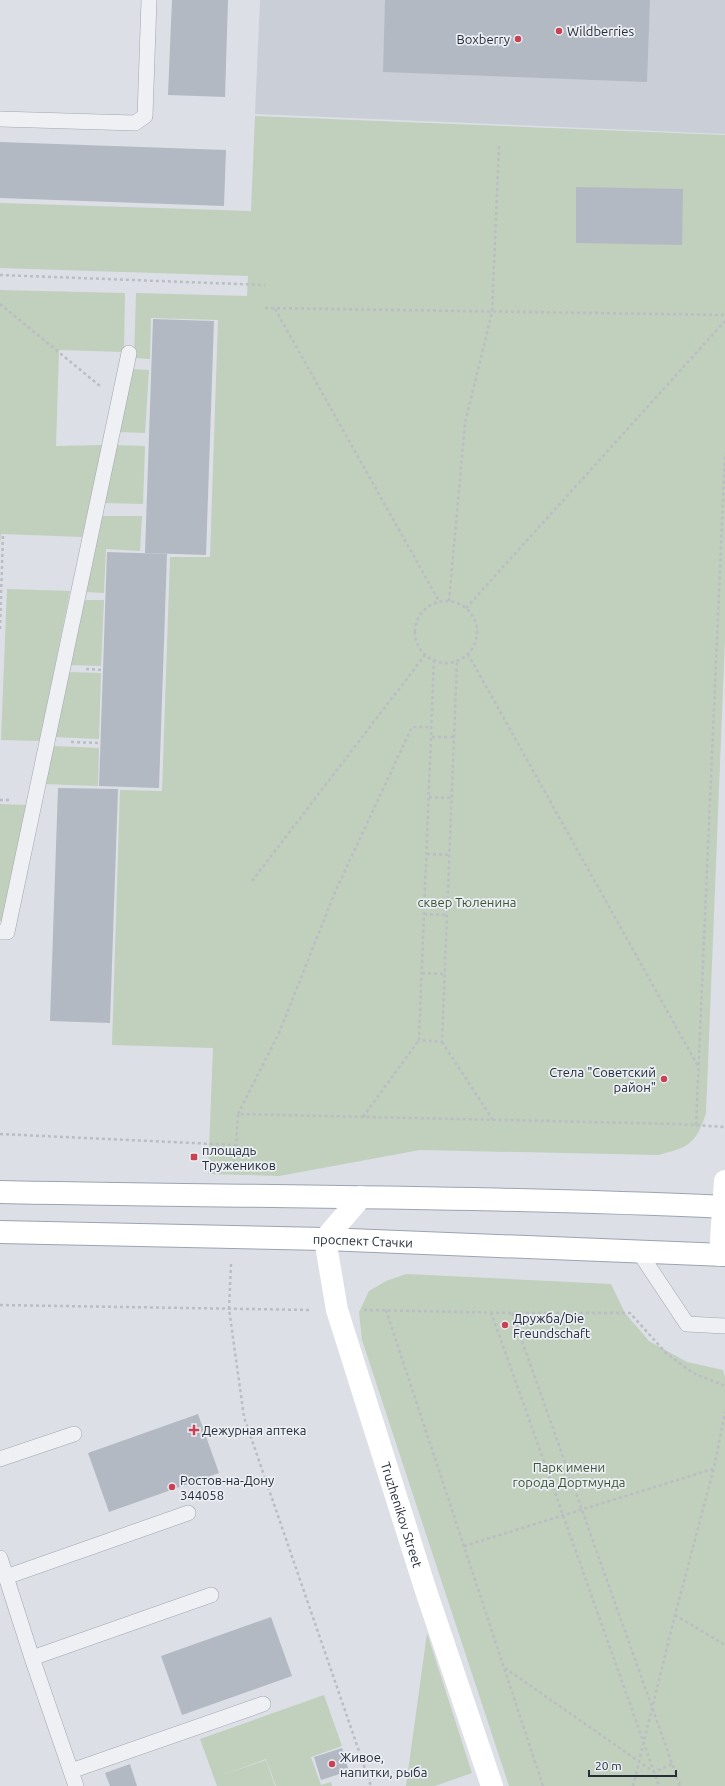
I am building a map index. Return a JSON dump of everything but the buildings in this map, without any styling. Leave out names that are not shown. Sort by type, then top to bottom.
[{"type":"main road","points":[[723,1255],[725,1181]]},
{"type":"main road","points":[[0,1192],[233,1197],[361,1196],[724,1207]]},
{"type":"main road","points":[[325,1239],[361,1196]]},
{"type":"main road","name":"проспект Стачки","points":[[0,1232],[232,1236],[723,1255]]},
{"type":"main road","name":"Truzhenikov Street","points":[[325,1239],[337,1310],[426,1591],[492,1786]]},
{"type":"lane","points":[[0,119],[135,123],[145,116],[149,0]]},
{"type":"lane","points":[[0,932],[7,932],[129,353]]},
{"type":"lane","points":[[639,1252],[687,1324],[725,1326]]},
{"type":"lane","points":[[0,1459],[74,1434]]},
{"type":"lane","points":[[6,1577],[188,1514]]},
{"type":"lane","points":[[0,1558],[32,1658],[76,1786]]},
{"type":"lane","points":[[32,1658],[211,1595]]},
{"type":"lane","points":[[70,1771],[264,1704]]},
{"type":"path","points":[[448,601],[465,424],[492,312],[499,146]]},
{"type":"path","points":[[0,275],[265,284]]},
{"type":"path","points":[[0,304],[119,401]]},
{"type":"path","points":[[265,308],[725,315]]},
{"type":"path","points":[[275,309],[439,601]]},
{"type":"path","points":[[466,608],[725,322]]},
{"type":"path","points":[[696,1125],[725,453]]},
{"type":"path","points":[[0,629],[3,535]]},
{"type":"path","points":[[439,601],[448,601],[458,603],[466,608],[473,616],[477,626],[477,636],[474,646],[468,654],[457,661],[447,663],[434,660],[425,655],[418,646],[415,636],[416,624],[420,614],[428,606],[439,601]]},
{"type":"path","points":[[468,654],[699,1068]]},
{"type":"path","points":[[252,881],[425,655]]},
{"type":"path","points":[[364,1117],[419,1040],[434,660]]},
{"type":"path","points":[[457,661],[442,1042],[493,1120]]},
{"type":"path","points":[[233,1197],[238,1114],[280,1033],[335,892],[412,727],[432,727]]},
{"type":"path","points":[[432,736],[455,737]]},
{"type":"path","points":[[47,741],[100,743]]},
{"type":"path","points":[[429,797],[452,798]]},
{"type":"path","points":[[427,854],[450,855]]},
{"type":"path","points":[[424,914],[447,916]]},
{"type":"path","points":[[422,973],[445,974]]},
{"type":"path","points":[[419,1040],[442,1042]]},
{"type":"path","points":[[238,1114],[696,1125],[725,1127]]},
{"type":"path","points":[[0,1134],[236,1145]]},
{"type":"path","points":[[232,1236],[228,1309],[244,1417],[370,1786]]},
{"type":"path","points":[[386,1310],[544,1786]]},
{"type":"path","points":[[491,1312],[659,1786]]},
{"type":"path","points":[[512,1313],[680,1786]]},
{"type":"path","points":[[630,1313],[666,1352],[693,1373],[725,1386]]},
{"type":"path","points":[[633,1786],[653,1708],[674,1615],[714,1468],[725,1412]]},
{"type":"path","points":[[464,1546],[714,1468]]},
{"type":"path","points":[[674,1615],[725,1645]]},
{"type":"path","points":[[504,1667],[654,1772]]},
{"type":"path","points":[[654,1772],[672,1764]]},
{"type":"shaded area","points":[[260,0],[725,0],[725,134],[255,114]]},
{"type":"green space","name":"сквер Тюленина","points":[[255,116],[725,135],[725,639],[706,1113],[694,1138],[690,1143],[677,1150],[658,1155],[420,1150],[279,1176],[208,1174],[213,1048],[112,1045],[120,790],[162,791],[170,557],[210,557],[218,320],[151,318],[150,359],[134,358],[136,293],[247,296],[248,276],[0,268],[0,203],[251,211]]},
{"type":"green space","points":[[0,290],[125,293],[124,352],[59,350],[56,446],[103,445],[82,537],[1,534],[0,544]]},
{"type":"green space","points":[[131,369],[149,370],[145,433],[117,432]]},
{"type":"green space","points":[[114,445],[145,446],[143,504],[104,503]]},
{"type":"green space","points":[[101,516],[142,516],[140,551],[106,549],[104,593],[85,592]]},
{"type":"green space","points":[[7,589],[70,591],[40,741],[1,740]]},
{"type":"green space","points":[[82,600],[104,600],[101,666],[68,665]]},
{"type":"green space","points":[[67,672],[101,673],[99,739],[53,737]]},
{"type":"green space","points":[[53,746],[99,748],[98,786],[44,784]]},
{"type":"green space","points":[[0,804],[27,805],[3,921],[0,921]]},
{"type":"green space","name":"Парк имени города Дортмунда","points":[[406,1274],[611,1284],[625,1313],[649,1341],[687,1362],[723,1370],[725,1377],[725,1786],[509,1786],[362,1340],[359,1312],[369,1291],[386,1281]]},
{"type":"green space","points":[[427,1633],[472,1773],[435,1786],[406,1786]]},
{"type":"green space","points":[[324,1695],[342,1746],[311,1757],[321,1785],[331,1782],[332,1786],[276,1786],[266,1759],[225,1774],[266,1760],[275,1786],[217,1786],[200,1739]]},
{"type":"place","name":"Wildberries","points":[[559,31]]},
{"type":"place","name":"Boxberry","points":[[518,39]]},
{"type":"place","name":"Стела \"Советский район\"","points":[[664,1079]]},
{"type":"place","name":"площадь Тружеников","points":[[194,1157]]},
{"type":"place","name":"Дружба/Die Freundschaft","points":[[505,1325]]},
{"type":"place","name":"Дежурная аптека","points":[[194,1430]]},
{"type":"place","name":"Ростов-на-Дону 344058","points":[[172,1487]]},
{"type":"place","name":"Живое, напитки, рыба","points":[[332,1764]]}]
